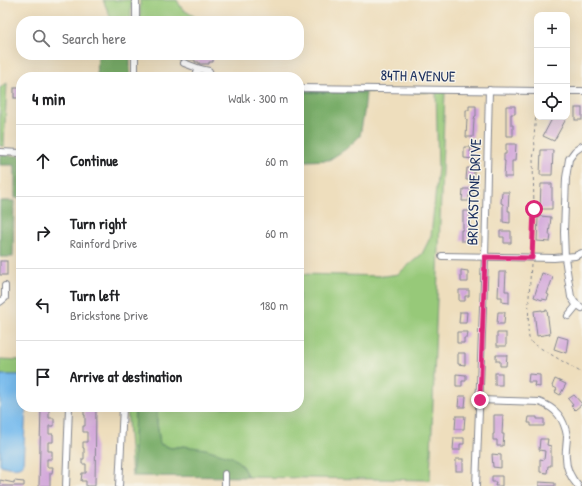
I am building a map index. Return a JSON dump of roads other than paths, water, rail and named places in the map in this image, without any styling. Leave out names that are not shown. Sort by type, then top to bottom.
[{"type":"street","points":[[136,0],[136,16]]},
{"type":"street","points":[[135,60],[135,72]]},
{"type":"street","points":[[184,63],[209,72]]},
{"type":"street","points":[[197,72],[200,69]]},
{"type":"street","name":"84TH AVENUE","points":[[304,88],[534,91]]},
{"type":"street","name":"BRICKSTONE DRIVE","points":[[476,486],[485,257],[489,90]]},
{"type":"street","points":[[570,91],[582,91]]},
{"type":"street","points":[[568,316],[580,306],[571,297],[565,258],[564,232],[566,178],[569,159],[575,151],[582,146]]},
{"type":"street","points":[[0,152],[16,153]]},
{"type":"street","points":[[442,256],[565,258],[582,253]]},
{"type":"street","points":[[0,302],[5,298],[5,286]]},
{"type":"street","points":[[480,400],[539,402],[557,412],[563,423],[567,437],[567,468],[571,478],[578,486]]},
{"type":"street","points":[[66,486],[69,412]]},
{"type":"street","points":[[119,486],[123,412]]},
{"type":"street","points":[[225,474],[225,486]]},
{"type":"water","points":[[0,375],[16,375],[16,412],[26,412],[23,465],[12,468],[0,465]]}]
